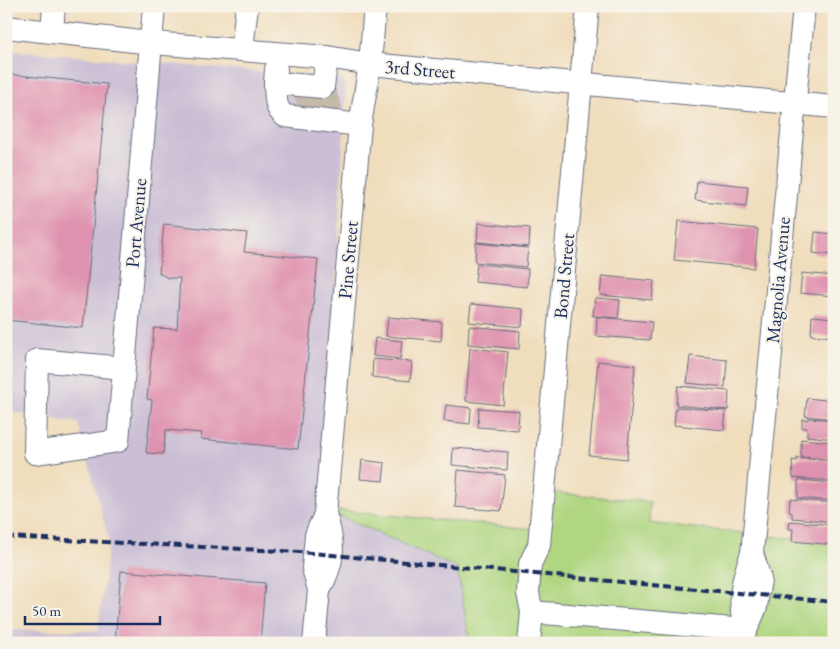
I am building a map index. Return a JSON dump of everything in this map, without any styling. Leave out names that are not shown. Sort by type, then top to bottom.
[{"type":"street","points":[[52,32],[54,6]]},
{"type":"street","name":"Port Avenue","points":[[124,368],[38,360],[35,453],[118,441],[154,6]]},
{"type":"street","points":[[242,49],[247,6]]},
{"type":"street","name":"Pine Street","points":[[314,643],[319,590],[330,570],[333,538],[326,514],[360,126],[370,64],[375,6]]},
{"type":"street","name":"Bond Street","points":[[529,643],[532,612],[528,593],[530,564],[539,545],[588,6]]},
{"type":"street","name":"Magnolia Avenue","points":[[744,636],[739,606],[743,578],[752,553],[804,6]]},
{"type":"street","name":"3rd Street","points":[[6,27],[152,43],[278,52],[370,64],[834,107]]},
{"type":"street","points":[[278,52],[307,100],[360,126]]},
{"type":"street","points":[[307,100],[327,57]]},
{"type":"street","points":[[532,612],[744,636]]},
{"type":"shaded area","points":[[6,50],[342,79],[346,88],[324,509],[457,568],[470,643],[6,643],[6,630],[98,631],[109,541],[78,423],[6,411]]},
{"type":"green space","points":[[540,491],[650,502],[649,523],[834,543],[834,643],[470,643],[457,568],[324,509],[536,529]]},
{"type":"building","points":[[6,74],[107,84],[83,328],[6,320]]},
{"type":"building","points":[[697,181],[748,186],[746,206],[695,200]]},
{"type":"building","points":[[678,221],[758,229],[754,268],[674,260]]},
{"type":"building","points":[[478,223],[530,228],[529,247],[477,242]]},
{"type":"building","points":[[164,224],[247,233],[244,252],[318,259],[298,449],[201,439],[202,433],[166,430],[163,454],[146,453],[152,400],[147,399],[154,328],[177,329],[180,278],[168,278],[159,273]]},
{"type":"building","points":[[815,232],[834,234],[834,255],[813,253]]},
{"type":"building","points":[[476,243],[528,248],[526,267],[475,262]]},
{"type":"building","points":[[477,264],[528,269],[527,287],[475,282]]},
{"type":"building","points":[[802,273],[834,276],[834,296],[800,293]]},
{"type":"building","points":[[602,276],[654,281],[652,300],[600,295]]},
{"type":"building","points":[[595,298],[620,300],[618,318],[593,316]]},
{"type":"building","points":[[471,304],[523,309],[522,327],[469,322]]},
{"type":"building","points":[[812,316],[834,318],[834,337],[811,335]]},
{"type":"building","points":[[388,317],[442,322],[441,341],[386,336]]},
{"type":"building","points":[[597,317],[652,322],[650,340],[596,336]]},
{"type":"building","points":[[469,326],[520,331],[519,349],[468,344]]},
{"type":"building","points":[[375,338],[402,341],[400,359],[373,356]]},
{"type":"building","points":[[470,348],[508,352],[503,405],[466,401]]},
{"type":"building","points":[[690,356],[727,360],[725,387],[687,383]]},
{"type":"building","points":[[373,359],[412,362],[410,381],[372,377]]},
{"type":"building","points":[[598,361],[635,365],[627,459],[589,455]]},
{"type":"building","points":[[678,386],[729,391],[728,410],[676,405]]},
{"type":"building","points":[[807,398],[834,401],[834,419],[805,416]]},
{"type":"building","points":[[446,405],[471,408],[470,424],[444,421]]},
{"type":"building","points":[[676,407],[726,411],[724,430],[674,425]]},
{"type":"building","points":[[479,408],[519,411],[518,430],[478,427]]},
{"type":"building","points":[[808,418],[834,420],[834,439],[807,436],[807,428],[802,428],[802,419],[808,420]]},
{"type":"building","points":[[801,439],[834,442],[834,459],[801,457]]},
{"type":"building","points":[[453,448],[508,452],[507,470],[452,465]]},
{"type":"building","points":[[797,458],[834,461],[834,481],[793,478],[792,460],[797,461]]},
{"type":"building","points":[[362,460],[385,463],[383,481],[360,479]]},
{"type":"building","points":[[458,470],[505,475],[501,511],[455,507]]},
{"type":"building","points":[[798,480],[834,483],[834,501],[798,498]]},
{"type":"building","points":[[790,499],[834,503],[834,522],[792,518],[792,513],[789,512]]},
{"type":"building","points":[[790,521],[834,525],[834,545],[792,541],[793,529],[789,529]]},
{"type":"building","points":[[121,571],[265,583],[260,643],[115,643]]},
{"type":"tunnel","points":[[304,90],[311,110]]},
{"type":"tunnel","points":[[325,92],[332,112]]},
{"type":"railway","points":[[6,537],[301,552],[834,602]]}]
